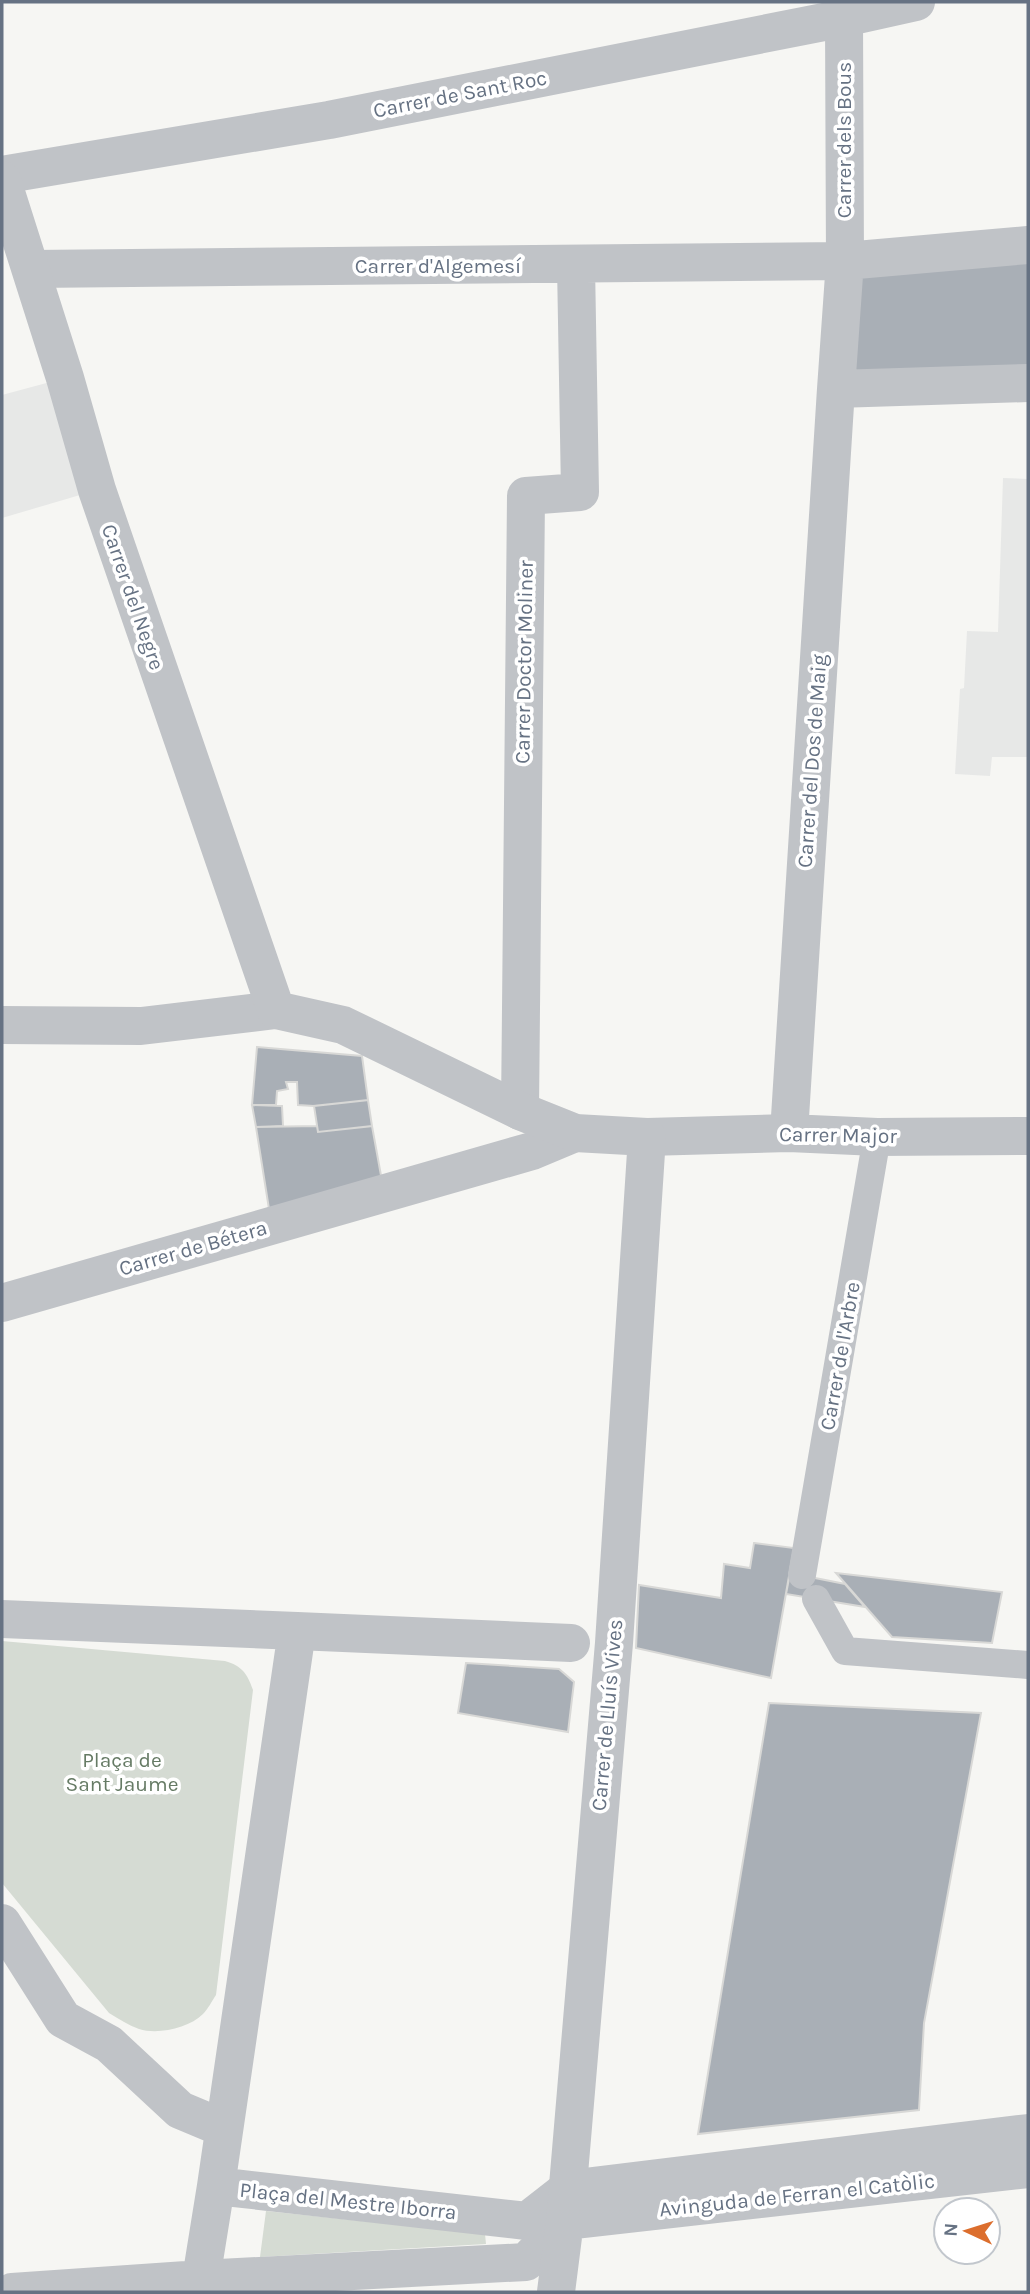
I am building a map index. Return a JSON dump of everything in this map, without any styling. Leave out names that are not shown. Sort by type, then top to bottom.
[{"type":"street","name":"Carrer de Sant Roc","points":[[2,178],[329,120],[842,10],[916,2]]},
{"type":"street","name":"Carrer dels Bous","points":[[836,389],[845,261],[842,10]]},
{"type":"street","name":"Carrer del Negre","points":[[2,178],[32,269],[97,490],[276,1010]]},
{"type":"street","name":"Carrer d'Algemesí","points":[[32,269],[845,261],[1028,245]]},
{"type":"street","name":"Carrer Doctor Moliner","points":[[520,1111],[526,496],[580,492],[576,265]]},
{"type":"street","points":[[836,389],[1028,383]]},
{"type":"street","name":"Carrer del Dos de Maig","points":[[789,1133],[836,389]]},
{"type":"street","points":[[2,1025],[141,1026],[276,1010],[343,1025],[520,1111],[575,1133]]},
{"type":"street","name":"Carrer Major","points":[[575,1133],[647,1137],[789,1133],[877,1137],[1028,1136]]},
{"type":"street","name":"Carrer de Bétera","points":[[2,1303],[531,1151],[575,1133]]},
{"type":"street","name":"Carrer de Lluís Vives","points":[[556,2292],[566,2205],[614,1643],[647,1137]]},
{"type":"street","name":"Carrer de l'Arbre","points":[[877,1137],[809,1587],[845,1651],[1028,1665]]},
{"type":"street","points":[[2,1619],[614,1643]]},
{"type":"street","points":[[216,2186],[297,1631]]},
{"type":"street","points":[[2,1923],[63,2019],[108,2043],[180,2110],[223,2128]]},
{"type":"street","name":"Avinguda de Ferran el Catòlic","points":[[566,2205],[1028,2133]]},
{"type":"street","name":"Avinguda de Ferran el Catòlic","points":[[566,2205],[1028,2169]]},
{"type":"street","name":"Plaça del Mestre Iborra","points":[[200,2286],[216,2186],[527,2221],[566,2205]]},
{"type":"street","points":[[12,2292],[200,2286],[527,2262],[566,2205]]},
{"type":"shaded area","points":[[65,378],[97,490],[2,518],[2,395]]},
{"type":"shaded area","points":[[1003,478],[1028,479],[1028,757],[992,757],[990,776],[955,774],[960,689],[964,688],[967,631],[998,632]]},
{"type":"green space","name":"Plaça de Sant Jaume","points":[[2,1641],[225,1661],[240,1668],[248,1679],[253,1690],[216,1995],[203,2014],[190,2023],[164,2031],[147,2031],[131,2026],[109,2013],[2,1883]]},
{"type":"green space","points":[[266,2211],[485,2234],[486,2244],[260,2257]]},
{"type":"building","points":[[1028,257],[1028,377],[844,382],[852,266]]},
{"type":"building","points":[[257,1047],[362,1056],[368,1100],[314,1106],[298,1105],[297,1082],[286,1082],[288,1089],[277,1091],[276,1105],[252,1105]]},
{"type":"building","points":[[368,1100],[372,1126],[318,1132],[314,1106]]},
{"type":"building","points":[[252,1105],[282,1106],[283,1126],[256,1127]]},
{"type":"building","points":[[317,1126],[318,1132],[372,1126],[382,1181],[269,1209],[256,1127]]},
{"type":"building","points":[[754,1543],[794,1548],[771,1678],[636,1648],[639,1585],[721,1598],[724,1564],[750,1568]]},
{"type":"building","points":[[790,1573],[845,1584],[865,1607],[786,1594]]},
{"type":"building","points":[[836,1573],[1002,1592],[992,1643],[892,1637]]},
{"type":"building","points":[[466,1663],[559,1669],[574,1682],[568,1732],[458,1713]]},
{"type":"building","points":[[769,1703],[981,1713],[924,2023],[919,2110],[698,2134]]}]
